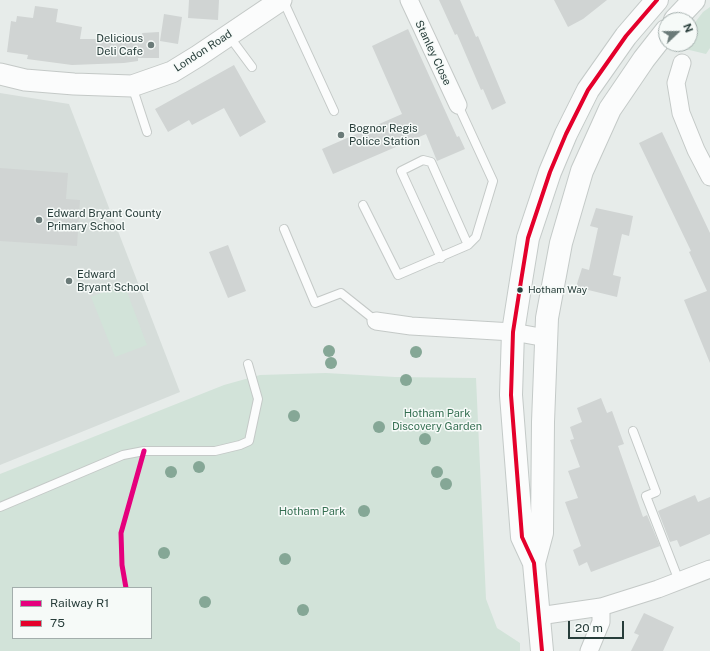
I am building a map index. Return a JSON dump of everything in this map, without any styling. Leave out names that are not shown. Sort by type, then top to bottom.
[{"type":"main road","points":[[542,651],[534,563],[522,537],[511,394],[513,332],[528,238],[550,172],[566,134],[588,90],[626,36],[657,0]]},
{"type":"main road","points":[[683,12],[694,0]]},
{"type":"main road","points":[[534,563],[542,533],[543,422],[547,318],[561,243],[582,171],[610,109],[644,58],[658,41]]},
{"type":"street","name":"London Road","points":[[0,74],[26,80],[132,86],[172,72],[282,0]]},
{"type":"street","name":"Stanley Close","points":[[409,0],[458,105]]},
{"type":"street","points":[[682,63],[676,82],[681,113],[696,150],[710,177]]},
{"type":"street","points":[[376,321],[411,326],[513,332],[546,338]]},
{"type":"street","points":[[539,616],[600,607],[679,581],[710,569]]},
{"type":"street","points":[[589,651],[601,622],[600,607]]},
{"type":"lane","points":[[282,0],[334,111]]},
{"type":"lane","points":[[229,35],[252,67]]},
{"type":"lane","points":[[132,86],[147,132]]},
{"type":"lane","points":[[363,205],[398,275],[441,258],[468,245],[476,237],[493,182],[458,105]]},
{"type":"lane","points":[[441,258],[402,171],[423,160],[431,162],[468,245]]},
{"type":"lane","points":[[284,229],[315,304],[342,293],[376,321]]},
{"type":"lane","points":[[0,507],[123,455],[144,451],[215,451],[240,445],[249,441],[258,399],[248,364]]},
{"type":"lane","points":[[633,432],[656,492],[646,496],[679,581]]},
{"type":"shaded area","name":"Edward Bryant School","points":[[0,93],[69,104],[180,392],[0,465]]},
{"type":"green space","points":[[710,7],[710,48],[706,54],[698,52],[698,19],[703,12]]},
{"type":"green space","points":[[124,284],[147,345],[115,357],[91,297]]},
{"type":"green space","name":"Hotham Park","points":[[326,373],[395,377],[476,378],[486,599],[497,628],[520,643],[520,651],[0,651],[0,474],[224,385],[260,375]]},
{"type":"building","points":[[189,0],[219,0],[218,20],[188,18]]},
{"type":"building","points":[[439,0],[460,0],[476,37],[478,36],[506,103],[492,110],[483,89],[481,90],[457,34],[455,35]]},
{"type":"building","points":[[554,0],[607,0],[583,19],[568,27]]},
{"type":"building","points":[[35,6],[58,9],[56,22],[82,27],[80,39],[111,39],[143,36],[142,33],[159,32],[159,58],[138,58],[138,61],[124,63],[72,65],[27,59],[28,55],[7,52],[11,21],[16,22],[17,16],[33,18]]},
{"type":"building","points":[[164,14],[182,17],[178,44],[160,41]]},
{"type":"building","points":[[408,29],[457,137],[459,136],[465,149],[437,161],[426,134],[333,174],[322,149],[402,114],[372,46]]},
{"type":"building","points":[[234,65],[266,122],[240,137],[224,108],[192,125],[189,120],[168,132],[155,109]]},
{"type":"building","points":[[662,132],[710,233],[710,363],[684,300],[707,291],[689,252],[691,251],[639,143]]},
{"type":"building","name":"Edward Bryant County Primary School","points":[[0,168],[68,173],[66,199],[80,200],[77,246],[0,241]]},
{"type":"building","points":[[596,208],[633,216],[629,236],[622,234],[613,275],[621,277],[617,297],[576,287],[582,268],[589,270],[598,228],[590,226]]},
{"type":"building","points":[[228,245],[246,291],[228,298],[209,252]]},
{"type":"building","points":[[601,398],[607,413],[612,411],[624,444],[618,446],[643,517],[647,515],[660,546],[591,572],[587,562],[579,566],[573,550],[581,546],[565,502],[578,498],[568,471],[580,467],[570,440],[574,439],[570,427],[582,422],[577,408]]},
{"type":"building","points":[[695,495],[698,502],[710,497],[710,534],[680,547],[677,540],[670,542],[658,511]]},
{"type":"building","points":[[644,613],[674,627],[663,651],[631,651],[639,635],[634,633]]},
{"type":"rail line","name":"R1","points":[[126,587],[122,565],[121,533],[144,451]]},
{"type":"transit line","name":"75","points":[[542,651],[534,563],[522,537],[511,395],[513,332],[528,238],[550,172],[566,134],[588,90],[626,36],[657,0]]},
{"type":"place","name":"Delicious Deli Cafe","points":[[151,45]]},
{"type":"place","name":"Bognor Regis Police Station","points":[[341,135]]},
{"type":"place","name":"Edward Bryant County Primary School","points":[[39,220]]},
{"type":"place","name":"Edward Bryant School","points":[[69,281]]},
{"type":"place","name":"Hotham Way","points":[[520,290]]},
{"type":"park label","name":"Hotham Park Discovery Garden","points":[[437,420]]}]
